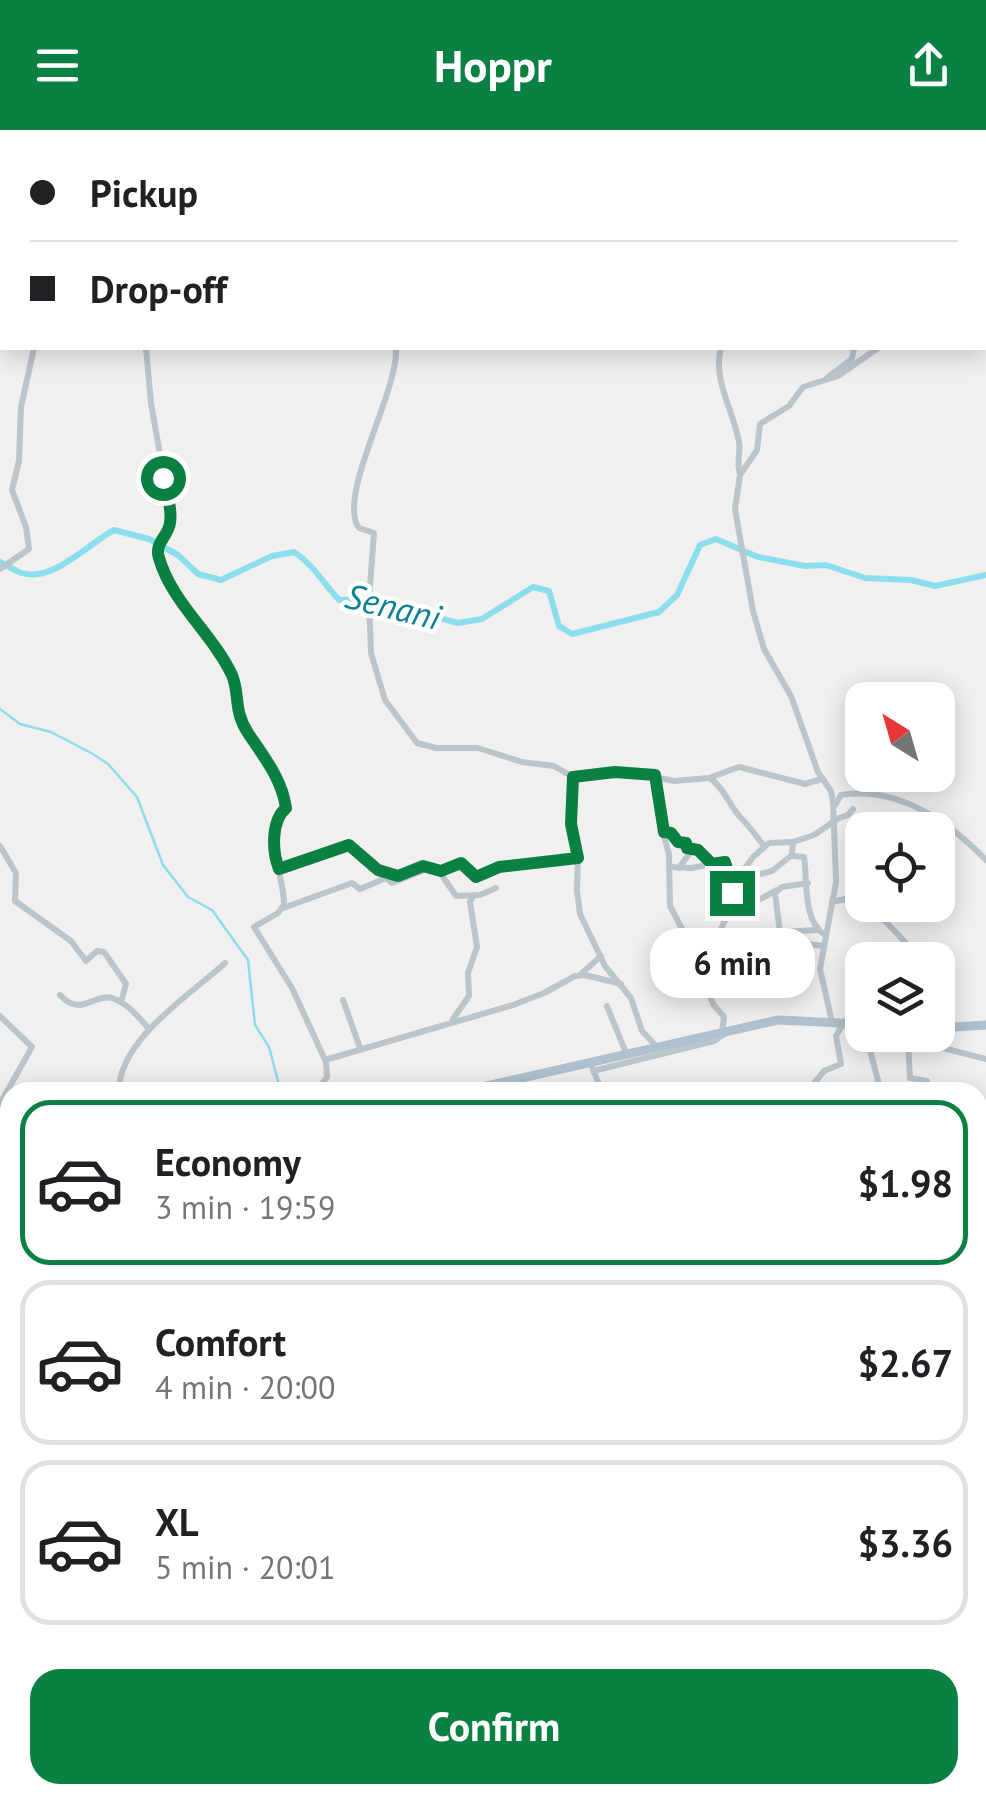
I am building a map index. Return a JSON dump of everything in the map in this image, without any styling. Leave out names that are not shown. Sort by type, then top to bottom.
[{"type":"main road","points":[[511,1082],[781,1020],[845,1023]]},
{"type":"main road","points":[[955,1027],[986,1025]]},
{"type":"street","points":[[0,569],[29,550],[29,538],[12,490],[19,461],[20,407],[34,350]]},
{"type":"street","points":[[146,350],[152,416],[170,512],[170,526],[159,544],[158,556],[175,595],[189,609],[231,674],[238,712],[271,764],[286,800],[276,828],[274,850],[285,899],[283,908]]},
{"type":"street","points":[[396,350],[380,420],[363,464],[354,519],[359,528],[374,533],[370,638],[382,692],[417,744],[478,748],[522,762],[554,766],[573,777],[615,772],[655,775],[674,781],[709,778],[739,767],[805,784],[822,779]]},
{"type":"street","points":[[720,350],[724,400],[739,441],[740,475],[734,509],[756,625],[791,696],[830,791],[835,817],[836,882],[821,979],[838,1023],[841,1064],[824,1071],[815,1082]]},
{"type":"street","points":[[740,475],[756,454],[760,424],[790,406],[800,390],[832,375],[852,358],[854,350]]},
{"type":"street","points":[[815,383],[838,376],[875,350]]},
{"type":"street","points":[[655,775],[674,868]]},
{"type":"street","points":[[573,777],[571,824],[578,858],[580,914],[601,956],[631,998],[642,1031],[657,1046]]},
{"type":"street","points":[[709,778],[726,792],[764,846]]},
{"type":"street","points":[[835,817],[841,795],[869,793],[900,799],[937,819],[986,860]]},
{"type":"street","points":[[732,885],[764,846],[794,842],[814,834],[854,808]]},
{"type":"street","points":[[598,1082],[592,1066],[714,1041],[725,1032],[724,1017],[712,1004],[694,954],[670,906],[667,880],[689,854],[686,843],[664,832]]},
{"type":"street","points":[[792,856],[794,842]]},
{"type":"street","points":[[279,869],[349,845],[378,870],[400,876]]},
{"type":"street","points":[[0,846],[16,874],[14,901],[70,940],[86,960],[97,950],[104,952],[126,984],[120,1002]]},
{"type":"street","points":[[687,848],[698,850],[712,864]]},
{"type":"street","points":[[746,868],[754,876],[772,871],[792,856],[804,856],[810,918],[826,936]]},
{"type":"street","points":[[438,870],[461,863],[476,877],[499,867],[578,858]]},
{"type":"street","points":[[674,868],[725,862],[732,885],[730,910],[710,945],[694,954]]},
{"type":"street","points":[[388,880],[423,866],[428,868]]},
{"type":"street","points":[[323,1082],[327,1077],[325,1060],[292,988],[254,927],[283,908],[351,883],[360,889],[385,878],[395,882],[433,866],[456,896],[472,896],[496,888]]},
{"type":"street","points":[[730,910],[746,907],[772,890],[808,883]]},
{"type":"street","points":[[778,890],[774,896],[780,932]]},
{"type":"street","points":[[452,1020],[469,996],[468,973],[477,948],[472,896]]},
{"type":"street","points":[[832,902],[850,898],[890,926],[905,942]]},
{"type":"street","points":[[752,940],[765,934],[817,930]]},
{"type":"street","points":[[767,978],[807,944],[824,946]]},
{"type":"street","points":[[325,1060],[528,1000],[580,975],[601,956]]},
{"type":"street","points":[[121,1082],[124,1062],[150,1029],[226,964]]},
{"type":"street","points":[[580,975],[620,984]]},
{"type":"street","points":[[60,995],[70,1003],[90,1005],[106,997],[120,1002],[150,1029]]},
{"type":"street","points":[[343,1000],[360,1048]]},
{"type":"street","points":[[607,1006],[626,1054]]},
{"type":"street","points":[[0,1016],[32,1049],[13,1082]]},
{"type":"street","points":[[955,1051],[986,1058]]},
{"type":"street","points":[[870,1052],[878,1082]]},
{"type":"street","points":[[909,1052],[910,1078],[927,1082]]},
{"type":"waterway","name":"Senani","points":[[0,562],[22,573],[45,572],[114,530],[149,539],[178,555],[198,574],[221,580],[272,556],[294,552],[339,600],[369,599],[458,623],[482,619],[533,587],[549,591],[559,626],[572,634],[659,612],[677,595],[700,545],[716,539],[758,557],[805,566],[826,565],[865,578],[911,580],[935,586],[986,575]]},
{"type":"waterway","points":[[0,709],[20,724],[51,732],[93,754],[108,764],[137,797],[163,865],[188,897],[212,910],[248,960],[255,1025],[269,1047],[278,1082]]},
{"type":"route","points":[[163,478],[170,523],[159,544],[158,556],[175,595],[189,609],[231,674],[238,712],[248,734],[268,758],[286,800],[276,828],[274,850],[279,869],[349,845],[378,870],[398,876],[423,866],[441,871],[461,863],[476,877],[499,867],[578,858],[571,824],[573,777],[635,773],[655,775],[664,832],[686,843],[687,848],[698,850],[712,864],[725,862],[732,893]]}]
